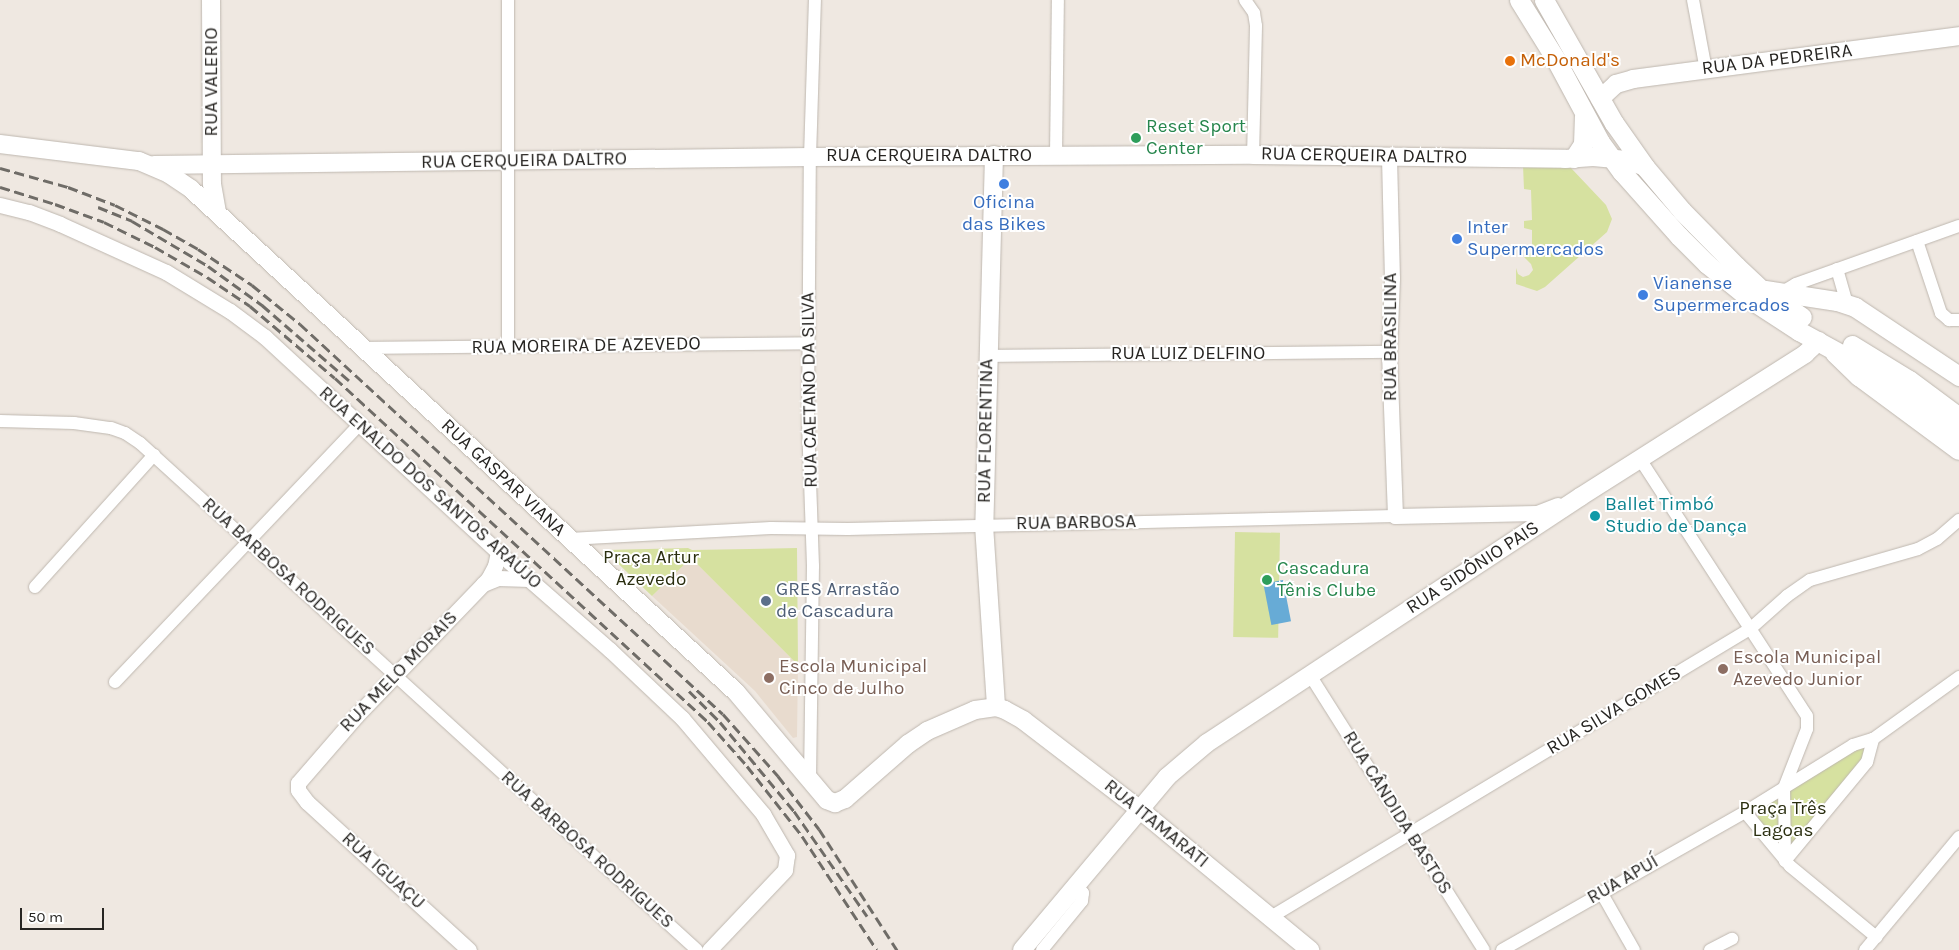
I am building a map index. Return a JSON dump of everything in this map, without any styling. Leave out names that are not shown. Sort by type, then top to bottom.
[{"type":"main road","name":"RUA VALERIO","points":[[211,0],[212,164]]},
{"type":"main road","points":[[1519,0],[1554,58],[1584,115],[1611,158],[1679,236],[1727,281],[1767,312],[1959,417]]},
{"type":"main road","points":[[1544,0],[1628,145],[1682,211],[1762,290],[1783,306],[1872,356],[1959,436]]},
{"type":"main road","name":"RUA DA PEDREIRA","points":[[1600,99],[1622,81],[1959,36]]},
{"type":"main road","points":[[1574,158],[1583,144],[1584,115]]},
{"type":"main road","points":[[0,144],[126,158],[151,165]]},
{"type":"main road","name":"RUA CERQUEIRA DALTRO","points":[[151,165],[810,157],[1254,155],[1611,158],[1627,160],[1645,167]]},
{"type":"main road","name":"RUA FLORENTINA","points":[[994,156],[987,356],[984,525],[996,707]]},
{"type":"main road","points":[[212,164],[212,196],[218,213]]},
{"type":"main road","name":"RUA GASPAR VIANA","points":[[151,165],[191,189],[218,213],[736,692],[827,800],[840,802],[927,731],[958,716],[996,707]]},
{"type":"main road","points":[[1762,290],[1847,304],[1863,311],[1959,376]]},
{"type":"main road","points":[[1825,344],[1859,377],[1959,451]]},
{"type":"main road","name":"RUA SIDÔNIO PAIS","points":[[1022,950],[1167,777],[1207,743],[1580,497],[1805,354],[1825,344]]},
{"type":"main road","name":"RUA ITAMARATI","points":[[996,707],[1018,716],[1139,809],[1310,950]]},
{"type":"street","points":[[508,0],[508,347]]},
{"type":"street","name":"RUA CAETANO DA SILVA","points":[[810,780],[813,528],[808,422],[808,343],[810,157],[815,0]]},
{"type":"street","points":[[1056,155],[1058,0]]},
{"type":"street","points":[[1245,0],[1254,13],[1256,26],[1254,155]]},
{"type":"street","points":[[1693,0],[1706,70]]},
{"type":"street","name":"RUA BRASILINA","points":[[1389,157],[1392,278],[1389,352],[1395,516]]},
{"type":"street","name":"RUA ENALDO DOS SANTOS ARAÚJO","points":[[0,204],[29,212],[60,224],[166,272],[230,310],[265,337],[498,552],[610,650],[682,718],[763,814],[787,855],[784,870],[708,950]]},
{"type":"street","points":[[1781,293],[1796,284],[1959,226]]},
{"type":"street","points":[[1917,241],[1942,313],[1949,320],[1959,320]]},
{"type":"street","points":[[1837,269],[1847,304]]},
{"type":"street","name":"RUA MOREIRA DE AZEVEDO","points":[[364,348],[808,343]]},
{"type":"street","name":"RUA LUIZ DELFINO","points":[[987,356],[1389,352]]},
{"type":"street","name":"RUA BARBOSA RODRIGUES","points":[[0,421],[74,423],[110,428],[125,433],[154,455],[696,950]]},
{"type":"street","points":[[116,682],[360,424]]},
{"type":"street","points":[[35,587],[154,455]]},
{"type":"street","points":[[1640,460],[1807,716],[1807,728],[1784,788],[1785,861]]},
{"type":"street","name":"RUA BARBOSA","points":[[568,538],[771,528],[1537,513],[1580,497]]},
{"type":"street","name":"RUA SILVA GOMES","points":[[1271,917],[1750,629],[1787,596],[1810,580],[1918,549],[1937,539],[1959,520]]},
{"type":"street","name":"RUA MELO MORAIS","points":[[298,790],[298,783],[313,764],[484,584],[495,566],[498,552]]},
{"type":"street","points":[[484,584],[498,578],[529,578]]},
{"type":"street","name":"RUA CÂNDIDA BASTOS","points":[[1310,675],[1484,950]]},
{"type":"street","points":[[1876,937],[1785,861],[1744,812],[1853,745],[1873,739],[1959,677]]},
{"type":"street","points":[[1785,861],[1867,762],[1873,739]]},
{"type":"street","name":"RUA IGUAÇU","points":[[298,790],[307,802],[469,950]]},
{"type":"street","name":"RUA APUÍ","points":[[1502,950],[1744,812]]},
{"type":"street","points":[[1865,950],[1959,837]]},
{"type":"street","points":[[1042,950],[1082,901],[1082,893],[1073,888]]},
{"type":"street","points":[[1601,892],[1634,950]]},
{"type":"street","points":[[1710,950],[1732,938]]},
{"type":"shaded area","name":"Escola Municipal Cinco de Julho","points":[[691,558],[798,665],[797,737],[793,738],[755,691],[652,596]]},
{"type":"green space","points":[[1523,166],[1571,168],[1606,205],[1612,219],[1607,232],[1545,287],[1537,291],[1516,284],[1516,268],[1518,274],[1523,277],[1529,275],[1533,270],[1531,264],[1524,257],[1525,254],[1532,253],[1532,230],[1524,228],[1524,221],[1532,220],[1531,190],[1524,189]]},
{"type":"green space","name":"Cascadura Tênis Clube","points":[[1235,532],[1280,533],[1278,638],[1233,637]]},
{"type":"green space","name":"GRES Arrastão de Cascadura","points":[[688,548],[692,550],[797,548],[798,665],[691,558],[652,596],[606,552],[608,550]]},
{"type":"green space","name":"Praça Três Lagoas","points":[[1860,744],[1867,752],[1791,845],[1781,847],[1758,819],[1758,811]]},
{"type":"water","points":[[1283,580],[1291,621],[1271,625],[1263,584]]},
{"type":"railway","points":[[0,168],[68,187],[115,205],[163,229],[198,249],[252,285],[300,324],[723,714],[778,776],[819,829],[897,950]]},
{"type":"railway","points":[[0,187],[104,222],[155,247],[207,277],[250,306],[335,378],[708,722],[747,766],[802,836],[877,950]]},
{"type":"railway","points":[[98,207],[132,221],[208,266],[262,305],[351,382]]},
{"type":"railway","points":[[689,691],[720,722],[794,811],[867,916]]},
{"type":"place","name":"McDonald's","points":[[1510,61]]},
{"type":"place","name":"Reset Sport Center","points":[[1136,138]]},
{"type":"place","name":"Oficina das Bikes","points":[[1004,184]]},
{"type":"place","name":"Inter Supermercados","points":[[1457,239]]},
{"type":"place","name":"Vianense Supermercados","points":[[1643,295]]},
{"type":"place","name":"Ballet Timbó Studio de Dança","points":[[1595,516]]},
{"type":"place","name":"Cascadura Tênis Clube","points":[[1267,580]]},
{"type":"place","name":"GRES Arrastão de Cascadura","points":[[766,601]]},
{"type":"place","name":"Escola Municipal Azevedo Junior","points":[[1723,669]]},
{"type":"place","name":"Escola Municipal Cinco de Julho","points":[[769,678]]},
{"type":"park label","name":"Praça Artur Azevedo","points":[[651,569]]}]
